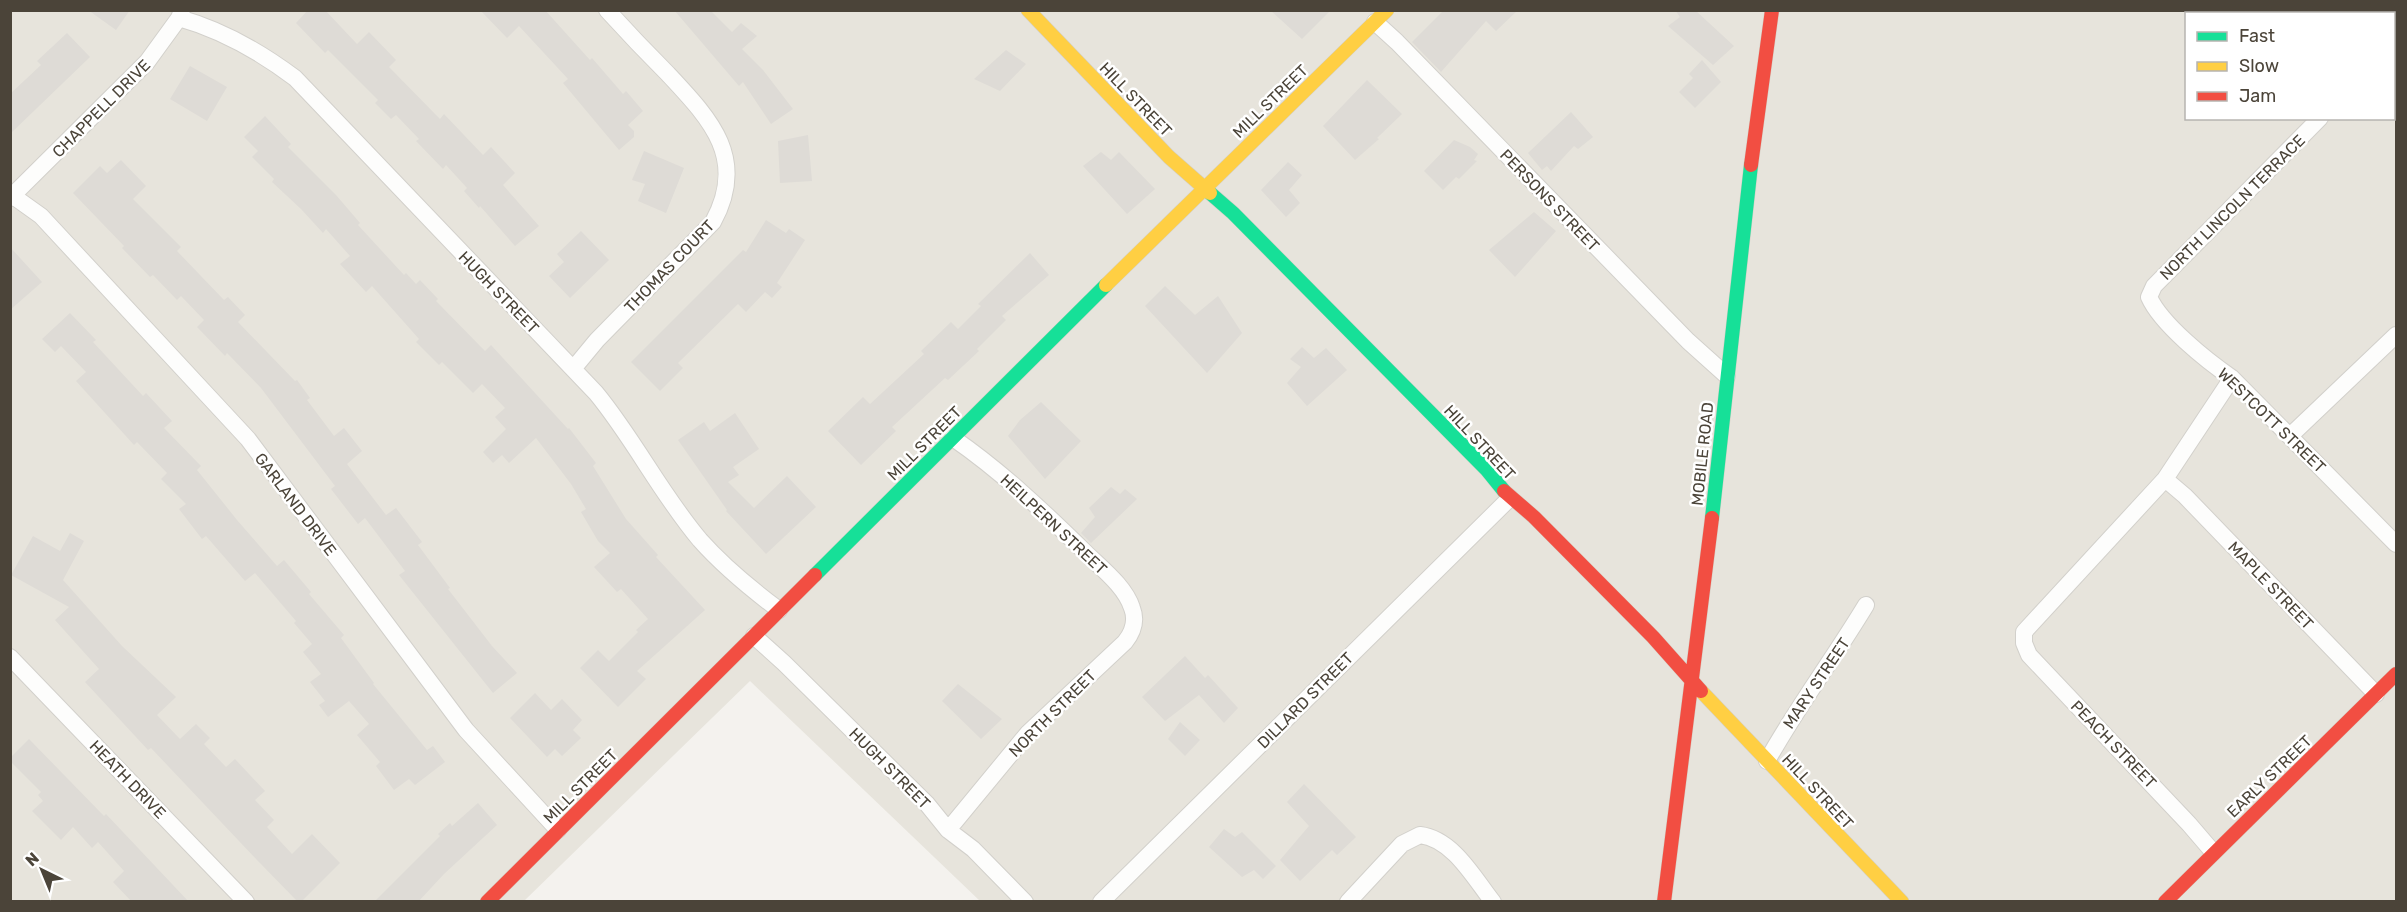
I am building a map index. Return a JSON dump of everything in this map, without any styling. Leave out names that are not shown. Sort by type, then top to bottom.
[{"type":"street","name":"THOMAS COURT","points":[[573,369],[597,340],[713,222],[720,209],[726,186],[725,153],[712,123],[607,10]]},
{"type":"street","name":"HILL STREET","points":[[1028,10],[1169,157],[1233,213],[1488,470],[1510,498],[1551,534],[1653,637],[1767,761],[1902,902]]},
{"type":"street","name":"MILL STREET","points":[[488,902],[779,610],[1387,10]]},
{"type":"street","name":"MOBILE ROAD","points":[[1664,902],[1728,375],[1733,304],[1751,152],[1766,69],[1772,10]]},
{"type":"street","name":"HUGH STREET","points":[[180,14],[266,56],[295,78],[573,369],[621,423],[676,508],[700,540],[746,586],[779,610]]},
{"type":"street","name":"CHAPPELL DRIVE","points":[[12,197],[147,62],[180,14]]},
{"type":"street","name":"PERSONS STREET","points":[[1375,22],[1680,332],[1728,375]]},
{"type":"street","name":"NORTH LINCOLN TERRACE","points":[[2149,297],[2154,286],[2318,120]]},
{"type":"street","name":"GARLAND DRIVE","points":[[12,197],[41,216],[248,439],[466,730],[558,830]]},
{"type":"street","name":"WESTCOTT STREET","points":[[2149,297],[2163,319],[2232,378],[2397,544]]},
{"type":"street","points":[[2291,435],[2397,335]]},
{"type":"street","points":[[2165,479],[2232,378]]},
{"type":"street","name":"HEILPERN STREET","points":[[953,438],[985,460],[1105,571],[1124,593],[1132,607],[1134,625]]},
{"type":"street","name":"PEACH STREET","points":[[2165,479],[2024,632],[2024,643],[2029,655],[2214,852]]},
{"type":"street","name":"MAPLE STREET","points":[[2165,479],[2185,496],[2376,694]]},
{"type":"street","name":"DILLARD STREET","points":[[1101,902],[1510,498]]},
{"type":"street","name":"MARY STREET","points":[[1767,761],[1791,719],[1835,657],[1866,605]]},
{"type":"street","name":"NORTH STREET","points":[[948,830],[1013,749],[1125,642],[1131,635],[1134,625]]},
{"type":"street","name":"HUGH STREET","points":[[754,636],[919,796],[948,830],[973,849],[1026,902]]},
{"type":"street","name":"HEATH DRIVE","points":[[10,657],[246,902]]},
{"type":"street","name":"EARLY STREET","points":[[2165,902],[2397,674]]},
{"type":"street","points":[[1348,902],[1402,844],[1420,835],[1439,840],[1459,858],[1493,902]]},
{"type":"shaded area","points":[[10,11],[2396,11],[2396,901],[980,901],[750,681],[524,901],[11,901]]},
{"type":"building","points":[[88,10],[130,10],[116,30]]},
{"type":"building","points":[[308,10],[325,10],[357,44],[369,32],[396,60],[389,67],[440,119],[444,114],[483,155],[491,147],[515,173],[503,185],[539,226],[515,246],[464,191],[467,188],[446,165],[443,169],[416,141],[419,139],[396,115],[391,119],[375,103],[378,100],[328,50],[325,53],[296,23]]},
{"type":"building","points":[[480,10],[545,10],[590,60],[592,58],[623,94],[626,91],[643,111],[628,125],[634,131],[634,137],[619,150],[563,83],[568,79],[519,26],[507,38]]},
{"type":"building","points":[[674,10],[710,10],[732,32],[741,23],[757,36],[742,49],[763,70],[793,109],[771,124],[743,82],[739,86]]},
{"type":"building","points":[[1270,10],[1331,10],[1302,39]]},
{"type":"building","points":[[1444,10],[1518,10],[1496,31],[1486,21],[1441,72],[1412,42]]},
{"type":"building","points":[[1675,10],[1695,10],[1734,46],[1713,65],[1668,26],[1680,17]]},
{"type":"building","points":[[67,33],[90,57],[10,134],[10,94],[41,65],[37,61]]},
{"type":"building","points":[[1006,50],[1026,64],[1000,91],[974,79]]},
{"type":"building","points":[[1702,60],[1721,82],[1695,108],[1679,92],[1693,78],[1689,74]]},
{"type":"building","points":[[190,66],[227,87],[207,121],[170,99]]},
{"type":"building","points":[[1367,80],[1402,114],[1355,160],[1323,126]]},
{"type":"building","points":[[1571,112],[1593,137],[1578,149],[1574,146],[1551,171],[1547,166],[1542,170],[1528,153]]},
{"type":"building","points":[[265,116],[291,144],[288,147],[336,195],[360,223],[358,225],[404,275],[406,273],[416,284],[420,280],[438,299],[436,301],[485,351],[491,345],[569,428],[596,463],[593,466],[626,519],[658,555],[656,557],[705,610],[637,671],[646,679],[618,707],[580,668],[598,650],[609,661],[648,619],[621,589],[617,592],[594,567],[610,553],[598,541],[581,512],[586,509],[571,484],[536,438],[509,463],[502,455],[493,463],[483,452],[506,429],[495,417],[505,408],[482,384],[473,393],[442,362],[439,365],[416,342],[419,339],[372,286],[366,292],[340,264],[350,256],[326,229],[323,233],[272,182],[274,179],[252,157],[258,151],[244,137]]},
{"type":"building","points":[[808,135],[812,181],[780,183],[778,141]]},
{"type":"building","points":[[1454,140],[1470,147],[1478,154],[1474,160],[1477,161],[1459,179],[1456,177],[1443,190],[1424,171]]},
{"type":"building","points":[[644,151],[684,168],[666,213],[638,201],[645,184],[632,180]]},
{"type":"building","points":[[1101,152],[1111,160],[1119,152],[1155,189],[1127,214],[1083,166]]},
{"type":"building","points":[[121,160],[146,186],[133,199],[181,247],[177,251],[224,300],[228,297],[245,315],[238,322],[295,381],[297,380],[310,398],[307,400],[334,436],[344,428],[362,451],[347,464],[386,515],[396,508],[422,542],[418,545],[450,588],[448,589],[492,646],[517,673],[493,693],[399,575],[405,571],[365,518],[358,524],[331,489],[335,486],[261,388],[227,353],[225,356],[197,327],[204,320],[181,296],[177,300],[153,275],[150,277],[73,193],[100,166],[107,173]]},
{"type":"building","points":[[1288,162],[1302,175],[1289,190],[1300,203],[1286,217],[1261,190]]},
{"type":"building","points":[[1534,212],[1556,231],[1515,277],[1489,250]]},
{"type":"building","points":[[766,220],[786,233],[789,229],[805,240],[777,283],[782,287],[772,298],[765,292],[746,312],[738,304],[678,363],[683,368],[660,391],[631,362],[743,250],[746,252]]},
{"type":"building","points":[[581,231],[609,260],[570,298],[549,276],[564,262],[557,254]]},
{"type":"building","points":[[10,247],[42,282],[10,310]]},
{"type":"building","points":[[1030,253],[1049,275],[1002,316],[1006,320],[977,349],[979,351],[948,380],[945,378],[892,427],[896,431],[861,465],[828,431],[863,397],[870,404],[924,354],[921,351],[951,322],[958,329],[981,306],[978,304]]},
{"type":"building","points":[[1165,286],[1195,315],[1218,296],[1242,333],[1207,373],[1145,306]]},
{"type":"building","points":[[70,313],[96,340],[93,342],[143,396],[146,393],[172,421],[164,428],[201,466],[197,470],[237,520],[277,566],[284,560],[344,635],[341,638],[373,684],[427,750],[433,746],[445,762],[415,785],[409,779],[394,790],[376,766],[380,762],[357,735],[369,724],[349,701],[328,717],[319,705],[325,701],[310,682],[321,674],[303,652],[312,644],[294,623],[296,621],[255,573],[245,581],[206,536],[202,539],[179,509],[186,504],[161,479],[167,473],[137,442],[134,445],[76,381],[86,372],[61,346],[55,352],[42,339]]},
{"type":"building","points":[[1302,347],[1314,358],[1326,348],[1347,370],[1307,406],[1287,383],[1301,367],[1290,359]]},
{"type":"building","points":[[1041,402],[1081,441],[1045,479],[1008,436],[1020,420]]},
{"type":"building","points":[[735,413],[759,449],[733,467],[739,475],[728,482],[754,508],[787,476],[816,507],[766,554],[726,511],[678,440],[704,422],[710,431]]},
{"type":"building","points":[[1111,487],[1120,494],[1125,489],[1137,499],[1091,543],[1081,533],[1095,517],[1089,508]]},
{"type":"building","points":[[70,533],[84,541],[63,580],[122,646],[176,697],[157,715],[180,739],[196,724],[210,738],[204,744],[226,767],[235,759],[265,791],[255,800],[274,820],[267,827],[292,854],[312,834],[340,863],[301,902],[298,902],[257,860],[151,748],[148,750],[85,682],[99,669],[55,620],[69,607],[11,575],[33,536],[60,551]]},
{"type":"building","points":[[1185,656],[1205,678],[1208,675],[1238,708],[1224,723],[1199,695],[1165,721],[1142,697]]},
{"type":"building","points":[[958,684],[1002,719],[981,739],[942,701]]},
{"type":"building","points":[[535,693],[551,710],[562,699],[582,720],[573,730],[581,738],[562,756],[555,749],[547,757],[510,718]]},
{"type":"building","points":[[1180,722],[1200,740],[1185,756],[1168,739]]},
{"type":"building","points":[[29,739],[104,816],[106,814],[189,902],[132,902],[113,882],[124,871],[98,842],[92,848],[73,827],[61,840],[32,811],[43,801],[38,795],[41,792],[10,761],[10,758]]},
{"type":"building","points":[[1304,784],[1356,837],[1337,855],[1332,850],[1300,881],[1280,860],[1309,826],[1287,802]]},
{"type":"building","points":[[478,803],[497,825],[444,874],[418,902],[374,902],[440,836],[438,834],[450,823],[452,826]]},
{"type":"building","points":[[1224,829],[1235,837],[1242,832],[1276,866],[1263,879],[1254,870],[1242,877],[1209,847]]},
{"type":"traffic: fast","points":[[1712,518],[1751,165]]},
{"type":"traffic: fast","points":[[1210,193],[1233,213],[1487,470],[1504,491]]},
{"type":"traffic: fast","points":[[815,575],[1106,285]]},
{"type":"traffic: slow","points":[[1028,10],[1169,157],[1210,193]]},
{"type":"traffic: slow","points":[[1106,285],[1387,10]]},
{"type":"traffic: slow","points":[[1701,691],[1902,902]]},
{"type":"traffic: jam","points":[[1751,165],[1772,10]]},
{"type":"traffic: jam","points":[[1504,491],[1534,517],[1653,637],[1701,691]]},
{"type":"traffic: jam","points":[[1664,902],[1712,518]]},
{"type":"traffic: jam","points":[[487,902],[815,575]]},
{"type":"traffic: jam","points":[[2165,902],[2396,674]]}]
